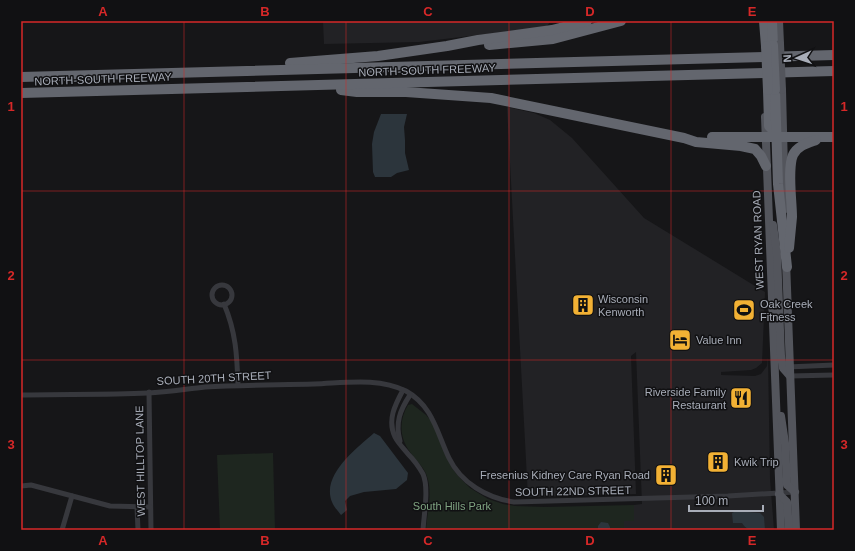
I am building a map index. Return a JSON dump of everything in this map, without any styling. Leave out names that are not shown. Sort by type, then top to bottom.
[{"type":"highway","points":[[210,72],[378,56],[552,30],[587,21]]},
{"type":"highway","points":[[447,46],[477,46],[553,39],[621,21]]},
{"type":"highway","points":[[763,21],[770,45]]},
{"type":"highway","points":[[772,21],[770,45],[772,90],[769,123],[778,136],[778,184],[787,267]]},
{"type":"highway","name":"NORTH-SOUTH FREEWAY","points":[[21,77],[834,55]]},
{"type":"highway","name":"NORTH-SOUTH FREEWAY","points":[[21,93],[834,71]]},
{"type":"highway","points":[[301,86],[357,92],[406,92],[491,98],[684,138],[696,142],[755,148],[766,166]]},
{"type":"highway","points":[[684,138],[696,136],[724,138],[778,136],[834,138]]},
{"type":"highway","points":[[787,267],[792,217],[791,163],[793,154],[797,149],[806,143],[822,138]]},
{"type":"main road","name":"WEST RYAN ROAD","points":[[778,136],[772,90],[770,45],[779,21]]},
{"type":"main road","name":"WEST RYAN ROAD","points":[[772,90],[765,137],[781,530]]},
{"type":"main road","points":[[767,197],[773,222],[777,254],[781,356],[790,376],[796,530]]},
{"type":"main road","points":[[786,367],[787,267]]},
{"type":"main road","points":[[776,398],[780,409],[785,443],[787,485],[795,492]]},
{"type":"main road","points":[[779,494],[787,502],[789,530]]},
{"type":"street","points":[[224,304],[234,332],[238,385]]},
{"type":"street","points":[[775,371],[786,367],[834,365]]},
{"type":"street","points":[[790,376],[834,375]]},
{"type":"street","name":"SOUTH 20TH STREET","points":[[21,395],[149,392],[238,385],[370,382],[383,384],[407,392]]},
{"type":"street","name":"WEST HILLTOP LANE","points":[[149,392],[151,530]]},
{"type":"street","points":[[407,392],[392,414],[392,428],[395,438],[416,463],[423,475],[426,488],[423,530]]},
{"type":"street","points":[[400,444],[398,419],[407,392]]},
{"type":"street","name":"SOUTH 22ND STREET","points":[[407,392],[423,405],[433,419],[449,457],[459,473],[474,487],[489,496],[507,501],[639,499],[779,494],[795,492]]},
{"type":"street","points":[[21,486],[31,486],[110,506],[150,507]]},
{"type":"street","points":[[62,530],[72,496]]},
{"type":"street","name":"WEST HILLTOP LANE","points":[[137,507],[138,530]]},
{"type":"shaded area","points":[[323,21],[551,21],[546,27],[419,42],[324,44]]},
{"type":"shaded area","points":[[507,107],[534,113],[550,120],[572,138],[644,218],[765,292],[762,363],[751,370],[721,372],[721,375],[755,376],[761,374],[767,366],[768,357],[770,479],[774,530],[624,530],[624,521],[634,521],[634,505],[642,504],[636,352],[631,356],[636,494],[528,497]]},
{"type":"shaded area","points":[[381,114],[407,114],[404,127],[405,153],[409,170],[397,173],[391,177],[375,177],[373,172],[372,144],[374,132]]},
{"type":"shaded area","points":[[374,433],[380,436],[408,473],[407,480],[396,489],[364,492],[350,496],[345,501],[347,510],[341,515],[332,502],[330,492],[331,482],[342,463]]},
{"type":"shaded area","points":[[736,511],[760,513],[764,517],[765,530],[752,530],[746,528],[742,523],[733,523],[732,513]]},
{"type":"shaded area","points":[[601,522],[608,523],[610,530],[598,530],[598,526]]},
{"type":"green space","name":"South Hills Park","points":[[412,404],[432,422],[452,468],[459,477],[470,488],[488,499],[515,506],[545,507],[634,505],[634,521],[624,521],[624,530],[426,530],[429,498],[427,476],[423,468],[406,446],[402,434],[402,423],[405,411],[408,405]]},
{"type":"green space","points":[[273,453],[275,530],[220,530],[217,455]]},
{"type":"place","name":"Wisconsin Kenworth","points":[[583,305]]},
{"type":"place","name":"Oak Creek Fitness","points":[[744,310]]},
{"type":"place","name":"Value Inn","points":[[680,340]]},
{"type":"place","name":"Riverside Family Restaurant","points":[[741,398]]},
{"type":"place","name":"Kwik Trip","points":[[718,462]]},
{"type":"place","name":"Fresenius Kidney Care Ryan Road","points":[[666,475]]}]
